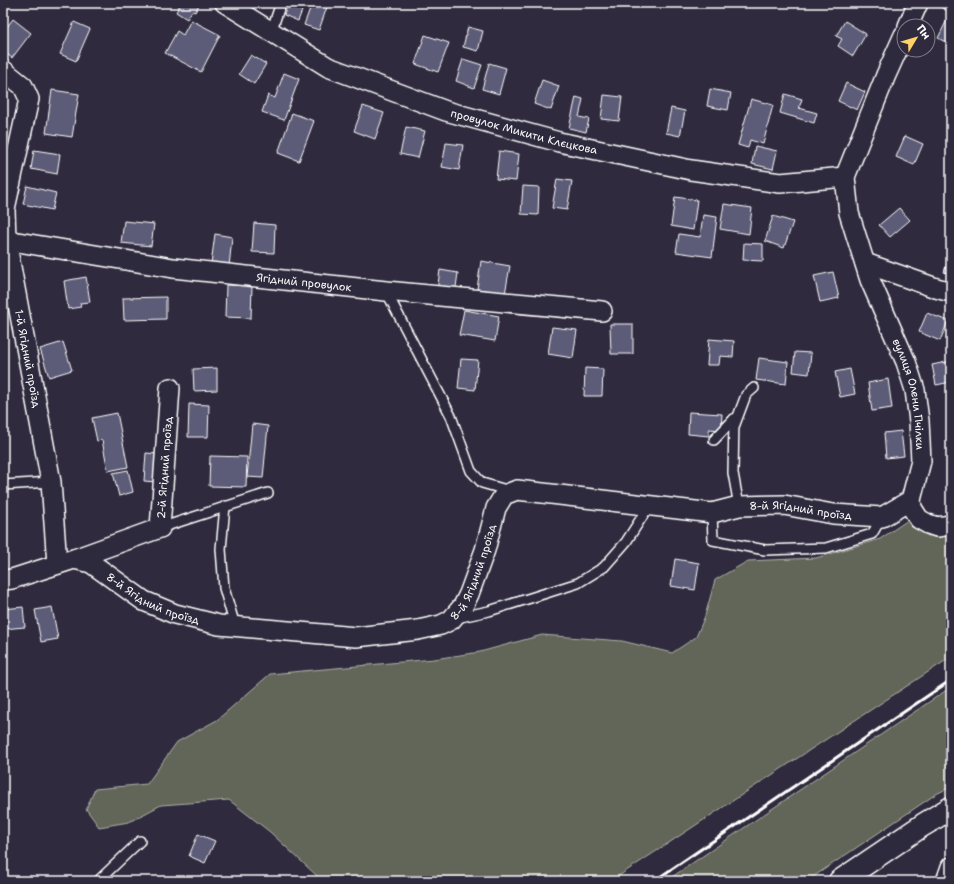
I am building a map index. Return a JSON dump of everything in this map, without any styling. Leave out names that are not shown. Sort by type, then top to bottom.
[{"type":"street","name":"провулок Микити Клєцкова","points":[[225,3],[328,67],[446,111],[559,142],[691,170],[780,183],[846,177]]},
{"type":"street","points":[[911,18],[918,3]]},
{"type":"street","name":"вулиця Олени Пчілки","points":[[896,52],[886,74],[846,177],[849,213],[870,280],[906,362],[915,390],[919,421],[921,461],[912,500]]},
{"type":"street","name":"1-й Ягідний проїзд","points":[[3,70],[24,86],[29,99],[5,209],[6,240],[65,562]]},
{"type":"street","name":"Ягідний провулок","points":[[6,240],[173,268],[602,311]]},
{"type":"street","points":[[865,263],[951,292]]},
{"type":"street","name":"2-й Ягідний проїзд","points":[[65,562],[160,528],[170,388]]},
{"type":"street","name":"8-й Ягідний проїзд","points":[[65,562],[90,564],[144,601],[175,614],[219,625],[356,637],[418,630],[441,625],[451,620],[469,594],[485,550],[496,508],[504,495],[511,491],[517,490],[712,513],[739,506],[784,505],[833,514],[882,517]]},
{"type":"street","points":[[882,517],[912,500],[912,508],[919,519],[937,527],[951,525]]},
{"type":"street","points":[[3,580],[12,579],[65,562]]},
{"type":"street","points":[[840,881],[951,808]]},
{"type":"street","points":[[946,881],[951,867]]},
{"type":"lane","points":[[271,32],[281,3]]},
{"type":"lane","points":[[386,290],[451,416],[471,470],[482,483],[511,491]]},
{"type":"lane","points":[[734,419],[734,427],[746,395],[754,388]]},
{"type":"lane","points":[[714,440],[734,419]]},
{"type":"lane","points":[[734,419],[733,473],[739,506]]},
{"type":"lane","points":[[3,484],[51,482]]},
{"type":"lane","points":[[160,528],[268,493]]},
{"type":"lane","points":[[225,506],[221,549],[222,573],[224,588],[235,626]]},
{"type":"lane","points":[[451,620],[489,611],[578,583],[604,567],[626,542],[649,506]]},
{"type":"lane","points":[[712,513],[713,540],[764,550],[826,548],[872,534],[882,517]]},
{"type":"lane","points":[[98,881],[140,841]]},
{"type":"green space","points":[[908,520],[928,536],[951,533],[951,657],[611,881],[320,881],[317,876],[270,832],[229,800],[161,805],[129,822],[99,827],[86,809],[95,789],[147,784],[177,742],[217,720],[270,674],[434,659],[480,652],[542,635],[622,641],[672,653],[696,637],[705,616],[715,580],[748,561],[816,558],[880,539]]},
{"type":"green space","points":[[951,687],[951,787],[936,794],[807,881],[666,881]]},
{"type":"building","points":[[181,3],[200,3],[195,12],[192,11],[187,19],[176,12]]},
{"type":"building","points":[[288,3],[305,3],[298,21],[284,15]]},
{"type":"building","points":[[312,3],[327,7],[319,30],[304,25]]},
{"type":"building","points":[[938,3],[951,3],[951,13],[937,5]]},
{"type":"building","points":[[13,19],[31,33],[12,58],[3,51],[3,32]]},
{"type":"building","points":[[191,20],[220,35],[201,72],[165,53],[177,31],[183,35]]},
{"type":"building","points":[[947,20],[951,22],[951,45],[938,38]]},
{"type":"building","points":[[845,21],[866,34],[853,56],[838,46],[842,39],[836,36]]},
{"type":"building","points":[[74,22],[90,29],[76,61],[60,54]]},
{"type":"building","points":[[468,27],[483,31],[478,51],[463,47]]},
{"type":"building","points":[[425,35],[449,43],[438,72],[415,64]]},
{"type":"building","points":[[251,55],[266,64],[254,84],[239,74]]},
{"type":"building","points":[[463,59],[482,65],[474,88],[456,81]]},
{"type":"building","points":[[489,63],[506,68],[499,94],[482,89]]},
{"type":"building","points":[[284,73],[299,79],[284,120],[262,112],[268,95],[275,98]]},
{"type":"building","points":[[542,80],[559,86],[551,110],[534,104]]},
{"type":"building","points":[[846,83],[865,92],[857,110],[838,101]]},
{"type":"building","points":[[710,89],[731,93],[728,110],[707,106]]},
{"type":"building","points":[[52,90],[79,94],[72,137],[46,133]]},
{"type":"building","points":[[785,94],[802,99],[799,108],[817,113],[814,123],[780,113]]},
{"type":"building","points":[[604,95],[622,97],[619,121],[601,119]]},
{"type":"building","points":[[576,97],[583,99],[579,117],[589,119],[586,132],[569,128]]},
{"type":"building","points":[[751,99],[773,105],[763,144],[750,140],[748,148],[738,145]]},
{"type":"building","points":[[363,106],[384,113],[375,139],[354,131]]},
{"type":"building","points":[[671,108],[685,111],[680,136],[666,133]]},
{"type":"building","points":[[292,113],[314,121],[299,161],[278,153]]},
{"type":"building","points":[[406,127],[425,131],[418,158],[400,154]]},
{"type":"building","points":[[905,136],[923,144],[914,165],[896,157]]},
{"type":"building","points":[[446,143],[463,145],[459,170],[442,167]]},
{"type":"building","points":[[755,146],[777,151],[773,169],[752,164]]},
{"type":"building","points":[[34,150],[60,154],[57,174],[31,169]]},
{"type":"building","points":[[499,151],[519,154],[516,181],[496,179]]},
{"type":"building","points":[[557,179],[572,181],[567,210],[552,208]]},
{"type":"building","points":[[27,186],[56,193],[52,210],[23,204]]},
{"type":"building","points":[[523,186],[539,187],[538,215],[521,214]]},
{"type":"building","points":[[675,197],[697,200],[693,230],[671,226]]},
{"type":"building","points":[[724,204],[752,208],[749,234],[720,229]]},
{"type":"building","points":[[899,208],[910,220],[890,237],[879,225]]},
{"type":"building","points":[[703,215],[717,217],[712,257],[676,252],[679,234],[700,237]]},
{"type":"building","points":[[773,216],[793,222],[784,248],[765,241]]},
{"type":"building","points":[[124,221],[154,224],[151,246],[121,243]]},
{"type":"building","points":[[254,223],[275,225],[274,253],[252,252]]},
{"type":"building","points":[[215,234],[232,237],[229,267],[211,264]]},
{"type":"building","points":[[744,243],[763,244],[763,261],[743,260]]},
{"type":"building","points":[[951,252],[951,274],[944,272]]},
{"type":"building","points":[[481,261],[510,266],[505,294],[477,289]]},
{"type":"building","points":[[440,270],[458,273],[455,294],[437,291]]},
{"type":"building","points":[[833,272],[839,298],[820,302],[814,276]]},
{"type":"building","points":[[86,277],[90,302],[80,303],[81,307],[68,309],[64,281]]},
{"type":"building","points":[[226,285],[252,286],[251,318],[225,317]]},
{"type":"building","points":[[166,297],[166,319],[124,320],[123,298]]},
{"type":"building","points":[[464,310],[499,316],[495,341],[459,335]]},
{"type":"building","points":[[927,313],[948,321],[940,341],[919,332]]},
{"type":"building","points":[[610,324],[633,324],[633,354],[611,354]]},
{"type":"building","points":[[552,327],[577,330],[573,358],[548,354]]},
{"type":"building","points":[[709,339],[734,341],[733,357],[720,356],[719,365],[707,365]]},
{"type":"building","points":[[63,342],[72,370],[49,377],[40,349]]},
{"type":"building","points":[[795,352],[811,353],[809,374],[793,372]]},
{"type":"building","points":[[759,358],[788,362],[786,384],[756,380]]},
{"type":"building","points":[[461,359],[478,360],[475,390],[458,388]]},
{"type":"building","points":[[951,361],[951,382],[936,385],[932,365]]},
{"type":"building","points":[[217,368],[217,390],[194,391],[193,369]]},
{"type":"building","points":[[585,368],[603,369],[602,396],[584,396]]},
{"type":"building","points":[[850,369],[855,394],[840,397],[835,372]]},
{"type":"building","points":[[888,379],[892,408],[872,411],[868,383]]},
{"type":"building","points":[[189,404],[209,405],[208,437],[188,437]]},
{"type":"building","points":[[689,412],[722,414],[721,430],[709,429],[709,436],[688,434]]},
{"type":"building","points":[[117,413],[128,467],[108,471],[102,440],[97,441],[92,418]]},
{"type":"building","points":[[252,424],[268,426],[263,478],[247,477]]},
{"type":"building","points":[[901,431],[904,456],[886,458],[884,433]]},
{"type":"building","points":[[947,434],[951,434],[951,460],[950,460]]},
{"type":"building","points":[[146,453],[158,454],[156,482],[144,481]]},
{"type":"building","points":[[210,456],[247,457],[246,487],[209,486]]},
{"type":"building","points":[[128,470],[133,492],[119,496],[113,473]]},
{"type":"building","points":[[675,559],[699,563],[695,590],[671,586]]},
{"type":"building","points":[[23,607],[25,627],[3,629],[3,609]]},
{"type":"building","points":[[52,607],[58,639],[41,642],[35,610]]},
{"type":"building","points":[[198,834],[215,841],[205,863],[189,856]]},
{"type":"railway","points":[[654,881],[951,680]]}]
